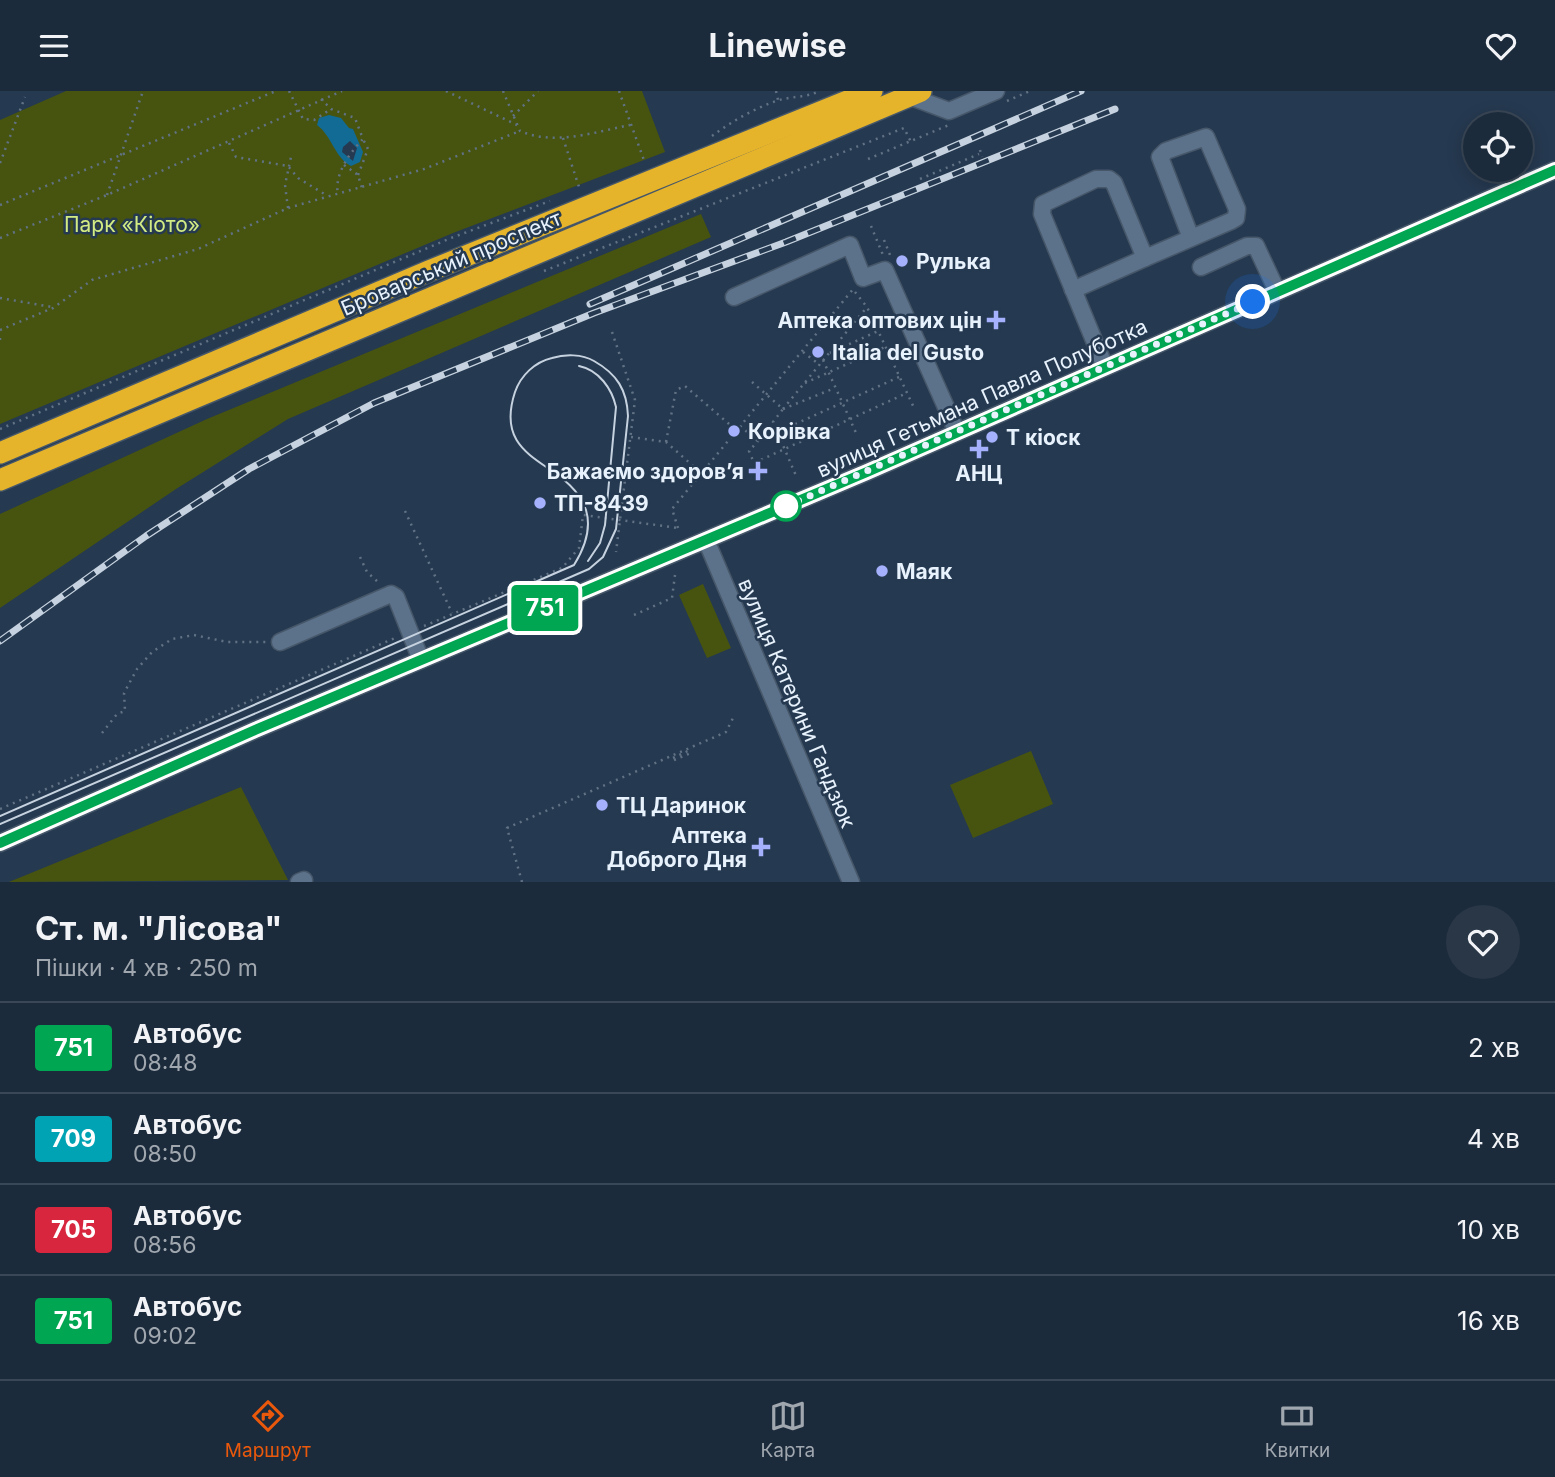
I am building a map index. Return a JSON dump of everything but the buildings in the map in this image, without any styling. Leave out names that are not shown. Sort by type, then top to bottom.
[{"type":"highway","name":"Броварський проспект","points":[[0,453],[429,271],[872,91]]},
{"type":"highway","name":"Броварський проспект","points":[[0,480],[915,94]]},
{"type":"street","points":[[915,94],[949,111],[996,91]]},
{"type":"street","points":[[1073,290],[1231,221],[1237,213],[1209,140],[1203,136],[1166,151],[1160,157],[1191,238]]},
{"type":"street","name":"вулиця Гетьмана Павла Полуботка","points":[[0,843],[957,432],[1555,170]]},
{"type":"street","points":[[1105,367],[1041,209],[1046,201],[1096,179],[1108,179],[1114,183],[1145,258]]},
{"type":"street","points":[[734,297],[850,245],[863,278],[885,270],[957,432]]},
{"type":"street","points":[[1201,267],[1247,246],[1256,246],[1278,291]]},
{"type":"street","name":"вулиця Катерини Гандзюк","points":[[706,540],[851,882]]},
{"type":"street","points":[[280,642],[389,594],[396,597],[421,660]]},
{"type":"path","points":[[107,195],[143,91]]},
{"type":"path","points":[[0,205],[276,91]]},
{"type":"path","points":[[289,91],[303,119],[314,120],[331,109]]},
{"type":"path","points":[[0,237],[229,143],[342,91]]},
{"type":"path","points":[[446,91],[517,125]]},
{"type":"path","points":[[503,91],[520,131],[538,139],[563,138],[631,125]]},
{"type":"path","points":[[513,116],[538,91]]},
{"type":"path","points":[[776,91],[778,100]]},
{"type":"path","points":[[705,141],[733,121],[778,100],[805,98],[820,91]]},
{"type":"path","points":[[618,92],[646,165],[635,169]]},
{"type":"path","points":[[0,163],[25,97]]},
{"type":"path","points":[[321,99],[331,109],[355,118],[361,141],[368,149],[358,175]]},
{"type":"path","points":[[0,330],[53,308],[92,280],[198,249],[288,208],[424,169],[520,131]]},
{"type":"path","points":[[563,138],[580,190],[591,186]]},
{"type":"path","points":[[338,195],[338,177],[361,141]]},
{"type":"path","points":[[229,143],[236,157],[288,166],[298,178],[327,197]]},
{"type":"path","points":[[868,159],[898,146]]},
{"type":"path","points":[[920,179],[980,153]]},
{"type":"path","points":[[288,208],[285,185],[291,157]]},
{"type":"path","points":[[344,164],[358,175],[362,188]]},
{"type":"path","points":[[0,429],[451,238],[554,200]]},
{"type":"path","points":[[871,226],[883,255]]},
{"type":"path","points":[[0,810],[452,613],[562,569],[579,548],[583,515],[678,528],[672,509],[853,289],[867,307],[915,410]]},
{"type":"path","points":[[0,298],[53,308]]},
{"type":"path","points":[[797,478],[773,422],[867,307]]},
{"type":"path","points":[[829,353],[878,331]]},
{"type":"path","points":[[612,332],[635,400],[616,552]]},
{"type":"path","points":[[804,383],[885,347]]},
{"type":"path","points":[[889,355],[908,347]]},
{"type":"path","points":[[802,351],[820,365]]},
{"type":"path","points":[[823,361],[857,435]]},
{"type":"path","points":[[899,377],[758,441],[749,451],[754,463],[907,393]]},
{"type":"path","points":[[752,382],[783,409]]},
{"type":"path","points":[[666,442],[676,390],[685,386],[736,430]]},
{"type":"path","points":[[783,409],[836,388]]},
{"type":"path","points":[[740,426],[758,441]]},
{"type":"path","points":[[631,437],[666,442],[701,473]]},
{"type":"path","points":[[405,511],[452,613]]},
{"type":"path","points":[[360,557],[368,572],[389,594]]},
{"type":"path","points":[[634,615],[672,598],[675,575]]},
{"type":"path","points":[[103,733],[117,713],[125,711],[124,693],[137,669],[152,652],[172,639],[194,635],[227,642],[280,642]]},
{"type":"path","points":[[522,882],[507,828],[726,732],[733,718]]},
{"type":"path","points":[[673,759],[693,750]]},
{"type":"green space","name":"Парк «Кіото»","points":[[66,91],[642,91],[665,152],[453,233],[0,424],[0,120]],"holes":[[[353,129],[360,162],[345,163],[327,132]]]},
{"type":"green space","points":[[701,214],[711,237],[288,419],[176,489],[0,608],[0,514],[207,419]]},
{"type":"green space","points":[[703,584],[731,648],[707,658],[679,595]]},
{"type":"green space","points":[[1031,751],[1053,804],[973,838],[950,785]]},
{"type":"green space","points":[[241,787],[288,880],[9,882]]},
{"type":"water","points":[[329,115],[341,118],[353,129],[363,152],[360,162],[351,166],[341,158],[317,125],[319,118]],"holes":[[[350,141],[357,148],[353,161],[342,152],[343,147]]]},
{"type":"tram line","points":[[0,816],[574,565],[586,539],[586,510],[577,493],[564,480],[522,448],[514,434],[510,416],[515,392],[521,380],[534,366],[568,355],[594,361],[615,377],[626,398],[628,416],[616,529],[603,557],[589,569],[0,824]]},
{"type":"tram line","points":[[579,366],[604,381],[616,407],[605,525],[600,543],[588,561]]},
{"type":"railway","points":[[590,304],[1081,91]]},
{"type":"railway","points":[[0,641],[146,536],[249,469],[374,403],[594,313],[786,242],[1115,109]]},
{"type":"bus line","name":"751","points":[[0,843],[255,730],[867,472],[1555,170]]},
{"type":"place","name":"Рулька","points":[[902,261]]},
{"type":"place","name":"Аптека оптових цін","points":[[996,320]]},
{"type":"place","name":"Italia del Gusto","points":[[818,352]]},
{"type":"place","name":"Корівка","points":[[734,431]]},
{"type":"place","name":"Т кіоск","points":[[992,437]]},
{"type":"place","name":"АНЦ","points":[[979,449]]},
{"type":"place","name":"Бажаємо здоровʼя","points":[[758,471]]},
{"type":"place","name":"ТП-8439","points":[[540,503]]},
{"type":"place","name":"Маяк","points":[[882,571]]},
{"type":"place","name":"ТЦ Даринок","points":[[602,805]]},
{"type":"place","name":"Аптека Доброго Дня","points":[[761,847]]},
{"type":"route","points":[[786,506],[775,511],[1253,302]]}]
